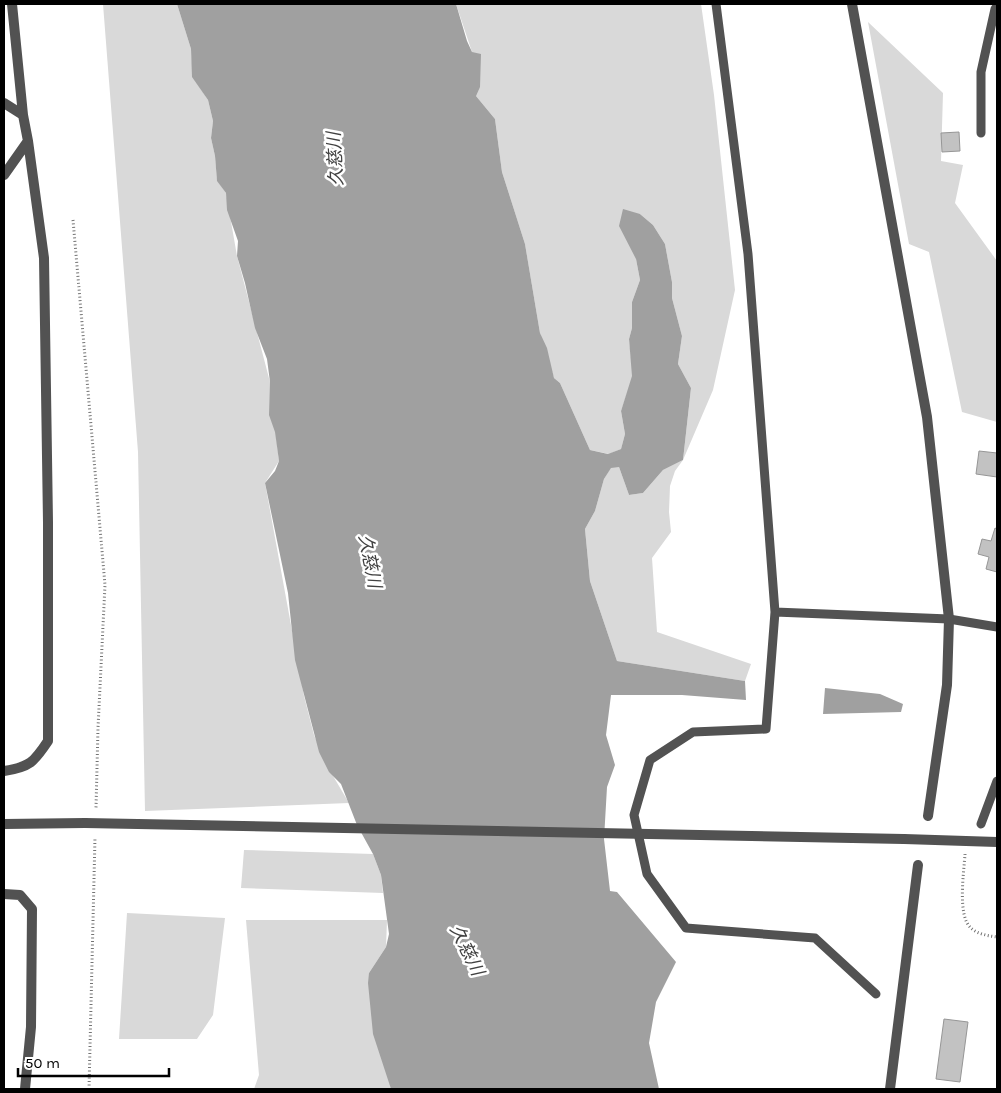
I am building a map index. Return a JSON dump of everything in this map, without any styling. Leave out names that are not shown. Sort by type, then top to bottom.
[{"type":"street","points":[[4,771],[35,761],[48,741],[48,522],[44,258],[23,115],[12,4]]},
{"type":"street","points":[[852,4],[927,417],[949,619],[947,686],[928,816]]},
{"type":"street","points":[[4,103],[23,115]]},
{"type":"street","points":[[4,175],[28,141]]},
{"type":"street","points":[[4,824],[85,823],[997,842]]},
{"type":"street","points":[[890,1089],[918,865]]},
{"type":"street","points":[[4,894],[20,895],[32,909],[31,1027],[25,1089]]},
{"type":"lane","points":[[716,4],[748,254],[775,612],[766,729],[693,732],[650,760],[634,815],[647,874],[686,928],[815,938],[876,994]]},
{"type":"lane","points":[[982,133],[981,72],[997,6]]},
{"type":"lane","points":[[775,612],[949,619],[997,627]]},
{"type":"lane","points":[[981,824],[997,781]]},
{"type":"path","points":[[73,220],[105,586],[96,813]]},
{"type":"path","points":[[89,1089],[95,832]]},
{"type":"path","points":[[966,841],[963,913],[970,928],[986,936],[997,937]]},
{"type":"shaded area","points":[[103,4],[177,4],[191,49],[193,77],[208,100],[213,121],[211,138],[217,180],[226,193],[237,256],[270,382],[279,461],[265,483],[304,696],[314,735],[326,764],[349,803],[145,811],[138,452]]},
{"type":"shaded area","points":[[456,4],[701,4],[714,95],[735,290],[713,390],[683,460],[691,388],[678,364],[682,336],[672,298],[672,282],[665,244],[653,225],[640,214],[636,259],[640,280],[632,302],[632,328],[629,339],[633,376],[621,411],[625,434],[621,449],[609,454],[590,450],[560,383],[554,378],[540,333],[525,244],[502,172],[495,119],[476,96],[472,52]]},
{"type":"shaded area","points":[[868,22],[943,93],[941,161],[963,165],[955,203],[997,261],[997,422],[962,412],[929,252],[909,244]]},
{"type":"shaded area","points":[[683,460],[675,471],[670,486],[669,512],[671,532],[652,558],[657,632],[751,664],[745,681],[617,661],[590,581],[585,529],[595,511],[604,479],[611,467],[619,467],[629,495],[643,493],[663,470]]},
{"type":"shaded area","points":[[244,850],[373,854],[381,875],[383,893],[241,888]]},
{"type":"shaded area","points":[[127,913],[225,918],[213,1015],[197,1039],[119,1039]]},
{"type":"shaded area","points":[[246,920],[387,920],[386,947],[369,973],[391,1089],[254,1089],[259,1075]]},
{"type":"water","name":"久慈川","points":[[177,4],[456,4],[472,52],[481,54],[480,87],[476,96],[495,119],[502,172],[525,244],[540,333],[547,348],[554,378],[560,383],[590,450],[608,454],[621,449],[625,434],[621,411],[632,376],[629,339],[632,328],[632,302],[640,280],[636,259],[619,226],[623,209],[640,214],[653,225],[665,244],[672,282],[672,298],[682,336],[678,364],[691,388],[683,460],[663,470],[643,493],[629,495],[619,467],[611,468],[604,479],[595,511],[585,529],[590,581],[617,661],[745,681],[746,700],[682,695],[611,695],[606,735],[615,765],[607,787],[604,839],[610,891],[617,892],[676,962],[656,1002],[649,1043],[659,1089],[391,1089],[373,1034],[368,983],[369,973],[386,947],[389,934],[381,875],[373,854],[357,825],[341,784],[329,772],[319,752],[295,660],[288,593],[265,483],[275,471],[279,461],[275,432],[269,415],[270,382],[267,359],[255,328],[237,256],[238,241],[227,210],[226,193],[217,181],[211,138],[213,121],[208,100],[192,77],[191,49]]},
{"type":"water","points":[[825,688],[880,694],[903,704],[901,712],[823,714]]},
{"type":"building","points":[[959,132],[960,151],[942,152],[941,133]]},
{"type":"building","points":[[979,451],[997,453],[997,477],[976,474]]},
{"type":"building","points":[[995,528],[997,529],[997,572],[986,569],[989,557],[978,554],[982,539],[991,541]]},
{"type":"building","points":[[944,1019],[968,1022],[960,1082],[936,1079]]}]
